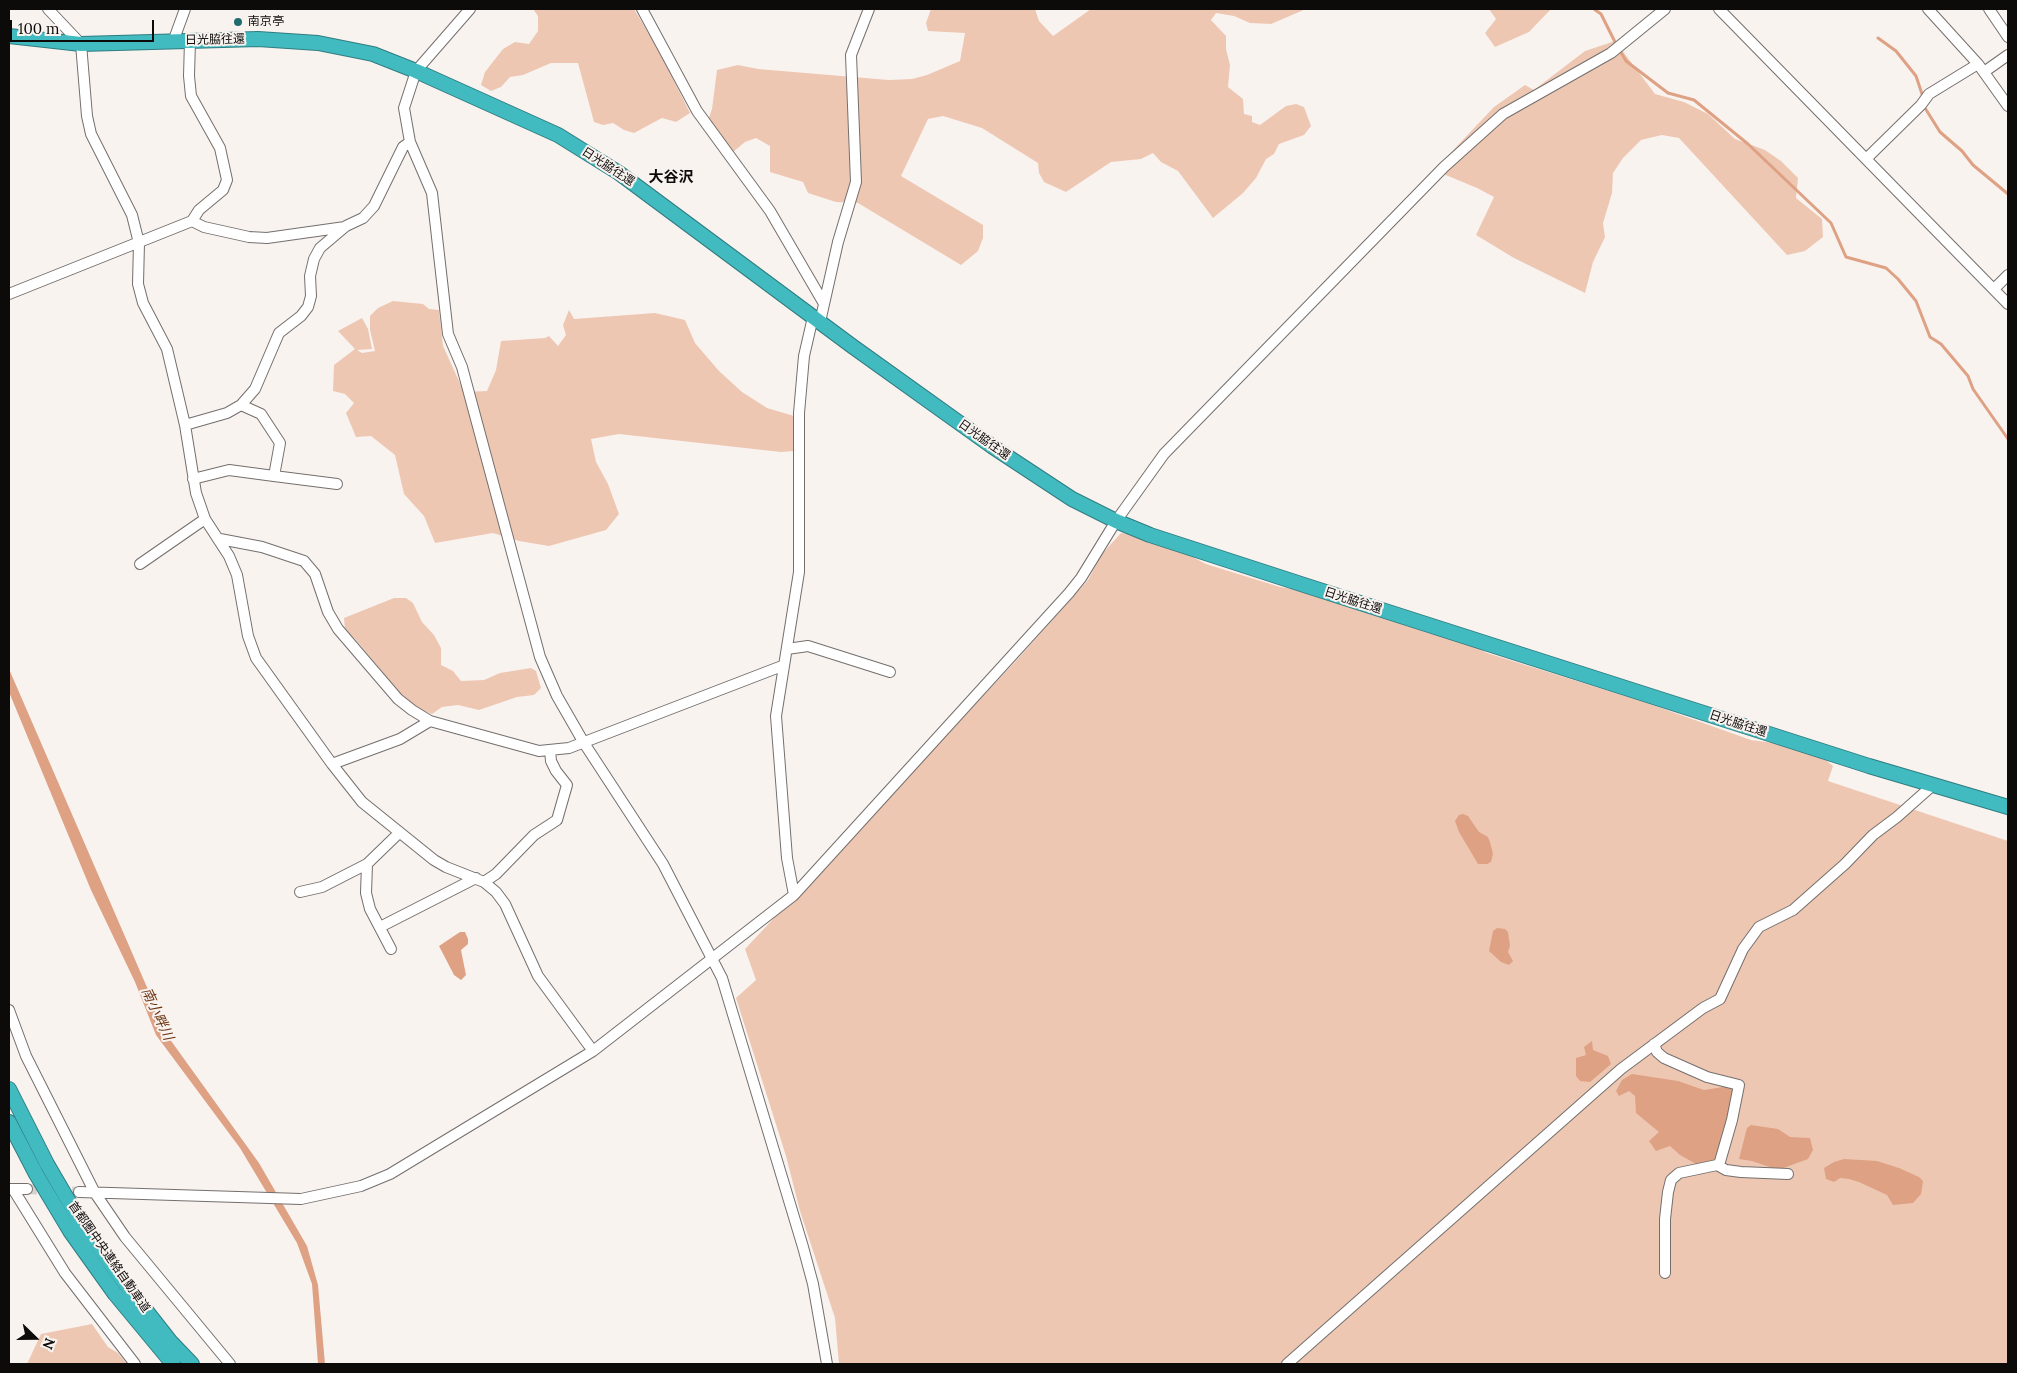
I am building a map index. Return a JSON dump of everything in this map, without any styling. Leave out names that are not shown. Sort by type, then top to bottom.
[{"type":"highway","name":"日光脇往還","points":[[9,36],[81,44],[258,40],[318,43],[373,54],[416,70],[558,136],[589,154],[644,190],[902,383],[1041,480],[1072,499],[1116,521],[1150,535],[1304,585],[1933,785],[2008,807]]},
{"type":"highway","name":"首都圏中央連絡自動車道","points":[[9,1089],[47,1164],[82,1224],[126,1285],[170,1341],[192,1364]]},
{"type":"highway","name":"首都圏中央連絡自動車道","points":[[9,1122],[36,1174],[70,1231],[115,1294],[173,1364]]},
{"type":"street","points":[[48,9],[81,44],[87,116],[91,134],[132,215],[139,243],[138,284],[143,303],[167,349],[185,425],[193,479],[205,519],[220,540],[237,575],[248,636],[256,658],[332,764],[362,802],[398,834],[446,867],[480,880],[496,892],[505,904],[538,976],[593,1051]]},
{"type":"street","points":[[173,42],[186,9]]},
{"type":"street","points":[[470,9],[416,70],[404,108],[410,142],[432,193],[448,334],[462,367],[540,657],[557,696],[584,743],[663,864],[722,978],[803,1247],[813,1284],[828,1364]]},
{"type":"street","points":[[642,9],[697,111],[770,211],[824,302]]},
{"type":"street","points":[[794,894],[786,849],[776,716],[782,666],[799,572],[800,404],[804,356],[824,302],[856,182],[851,55],[869,9]]},
{"type":"street","points":[[79,1192],[300,1199],[361,1186],[390,1174],[593,1051],[794,894],[1069,593],[1081,578],[1116,521],[1164,454],[1473,140],[1503,114],[1611,53],[1665,9]]},
{"type":"street","points":[[1720,9],[2008,304]]},
{"type":"street","points":[[1929,9],[1981,68],[2008,106]]},
{"type":"street","points":[[1988,9],[2008,37]]},
{"type":"street","points":[[9,294],[192,221],[199,210],[223,190],[227,180],[220,148],[191,96],[189,76],[190,41]]},
{"type":"street","points":[[1866,159],[1921,105],[1929,94],[2008,55]]},
{"type":"street","points":[[185,425],[227,413],[241,405],[255,389],[279,333],[301,316],[308,307],[311,296],[310,276],[314,259],[320,248],[346,226],[363,218],[374,206],[403,147],[410,142]]},
{"type":"street","points":[[192,221],[204,227],[249,237],[267,238],[346,226]]},
{"type":"street","points":[[1994,289],[2008,275]]},
{"type":"street","points":[[241,405],[261,414],[280,443],[274,476]]},
{"type":"street","points":[[193,479],[229,470],[337,484]]},
{"type":"street","points":[[140,564],[205,519]]},
{"type":"street","points":[[220,540],[262,547],[304,561],[315,574],[328,612],[338,629],[398,699],[430,721],[539,751],[569,748],[584,743],[782,666]]},
{"type":"street","points":[[786,649],[808,646],[890,672]]},
{"type":"street","points":[[332,764],[400,739],[430,721]]},
{"type":"street","points":[[380,927],[496,874],[534,836],[557,820],[567,785],[556,771],[550,750]]},
{"type":"street","points":[[1287,1364],[1572,1110],[1654,1044],[1703,1008],[1720,1000],[1743,949],[1759,927],[1793,910],[1845,864],[1873,835],[1933,785]]},
{"type":"street","points":[[300,892],[322,887],[367,864],[398,834]]},
{"type":"street","points":[[367,864],[366,893],[370,909],[391,949]]},
{"type":"street","points":[[9,1010],[26,1056],[95,1193],[125,1237],[230,1364]]},
{"type":"street","points":[[1654,1044],[1657,1052],[1664,1058],[1707,1077],[1739,1085],[1732,1120],[1719,1165]]},
{"type":"street","points":[[1665,1273],[1665,1219],[1671,1180],[1679,1173],[1719,1165],[1726,1170],[1741,1172],[1788,1174]]},
{"type":"street","points":[[11,1189],[27,1190]]},
{"type":"street","points":[[11,1189],[65,1273],[136,1364]]},
{"type":"shaded area","points":[[533,9],[634,9],[658,49],[690,113],[676,122],[662,118],[634,133],[624,130],[613,123],[603,125],[594,122],[578,63],[551,63],[523,75],[510,77],[501,87],[491,91],[481,85],[485,72],[503,49],[515,42],[529,44],[538,31],[538,16]]},
{"type":"shaded area","points":[[931,9],[1035,9],[1039,21],[1053,36],[1091,9],[1306,9],[1271,24],[1250,23],[1234,16],[1216,13],[1211,20],[1226,36],[1226,49],[1230,65],[1228,87],[1243,99],[1244,114],[1252,116],[1252,122],[1260,125],[1286,106],[1296,104],[1304,107],[1311,126],[1304,135],[1279,144],[1274,154],[1266,159],[1256,178],[1243,193],[1213,218],[1178,171],[1161,162],[1153,153],[1141,159],[1111,162],[1066,192],[1044,182],[1039,173],[1038,163],[982,128],[943,116],[928,119],[901,176],[983,225],[983,238],[978,251],[961,265],[858,203],[836,202],[808,193],[803,182],[770,172],[770,146],[756,138],[745,142],[733,152],[708,120],[712,109],[717,70],[738,65],[758,69],[889,80],[912,79],[927,75],[960,61],[965,33],[928,31],[926,23]]},
{"type":"shaded area","points":[[1489,9],[1551,9],[1529,32],[1495,47],[1485,33],[1496,19]]},
{"type":"shaded area","points":[[1615,41],[1655,94],[1684,102],[1708,114],[1735,139],[1765,150],[1781,161],[1798,178],[1796,198],[1822,219],[1823,237],[1805,251],[1787,255],[1679,138],[1662,135],[1641,140],[1623,158],[1613,173],[1612,193],[1603,223],[1605,237],[1593,262],[1585,293],[1514,258],[1476,235],[1494,197],[1441,173],[1441,163],[1494,107],[1525,85],[1534,90],[1585,51]]},
{"type":"shaded area","points":[[393,301],[423,304],[429,309],[439,310],[443,346],[464,392],[487,391],[496,370],[501,341],[545,338],[549,336],[558,346],[566,335],[563,325],[569,310],[574,319],[655,313],[685,320],[695,343],[719,371],[742,392],[767,408],[794,416],[795,451],[781,452],[619,434],[591,439],[596,462],[608,484],[619,514],[606,530],[549,546],[519,541],[493,533],[435,543],[424,516],[404,494],[395,455],[371,436],[356,437],[346,413],[354,403],[345,394],[333,391],[334,365],[355,349],[338,331],[362,318],[368,329],[372,349],[357,350],[362,353],[375,351],[370,330],[370,316],[378,308]]},
{"type":"shaded area","points":[[1121,533],[1136,535],[1175,548],[1206,564],[1280,587],[1303,591],[1428,633],[1469,643],[1487,653],[1647,703],[1751,740],[1773,743],[1821,756],[1833,766],[1828,781],[2008,841],[2008,1364],[839,1364],[835,1318],[800,1211],[786,1156],[736,998],[756,980],[745,949],[1015,662],[1088,580],[1102,554]]},
{"type":"shaded area","points":[[394,598],[406,598],[413,603],[422,622],[434,635],[441,648],[441,665],[453,671],[461,681],[484,680],[500,673],[531,668],[536,671],[541,688],[534,695],[517,697],[479,710],[458,705],[442,707],[432,714],[417,708],[401,694],[356,640],[345,630],[344,618]]},
{"type":"shaded area","points":[[92,1324],[108,1347],[118,1353],[127,1364],[27,1364],[41,1334]]},
{"type":"water","name":"南小畔川","points":[[9,669],[169,1038],[259,1163],[307,1246],[318,1285],[325,1364],[318,1364],[312,1284],[297,1243],[240,1148],[156,1035],[135,982],[91,890],[9,692]]},
{"type":"water","points":[[1459,815],[1468,816],[1479,832],[1488,837],[1493,854],[1491,862],[1478,864],[1459,832],[1455,821]]},
{"type":"water","points":[[1497,928],[1505,929],[1508,932],[1510,946],[1508,952],[1513,961],[1509,965],[1501,962],[1489,951],[1493,931]]},
{"type":"water","points":[[460,932],[465,932],[468,939],[468,944],[461,950],[466,975],[461,980],[454,975],[439,946]]},
{"type":"water","points":[[1592,1041],[1593,1050],[1608,1056],[1611,1064],[1590,1082],[1580,1081],[1576,1076],[1576,1058],[1586,1055],[1584,1047]]},
{"type":"water","points":[[1632,1074],[1678,1081],[1704,1090],[1723,1087],[1738,1088],[1720,1150],[1712,1164],[1696,1164],[1680,1155],[1670,1146],[1656,1151],[1649,1141],[1659,1132],[1636,1113],[1635,1096],[1629,1091],[1619,1096],[1616,1091],[1622,1080]]},
{"type":"water","points":[[1751,1125],[1778,1129],[1790,1137],[1810,1138],[1813,1150],[1808,1159],[1778,1170],[1752,1161],[1739,1159],[1747,1128]]},
{"type":"water","points":[[1844,1159],[1877,1161],[1919,1177],[1923,1181],[1921,1194],[1913,1203],[1893,1205],[1887,1195],[1859,1182],[1840,1178],[1834,1182],[1826,1179],[1824,1168]]},
{"type":"waterway","points":[[1594,9],[1601,14],[1617,46]]},
{"type":"waterway","points":[[1878,38],[1896,51],[1916,76],[1923,97]]},
{"type":"waterway","points":[[1619,49],[1626,61],[1668,93],[1694,100],[1748,144],[1831,223],[1846,257],[1886,268],[1898,279],[1916,301],[1930,337],[1941,344],[1968,376],[1973,389],[2008,439]]},
{"type":"waterway","points":[[1925,108],[1940,132],[1962,151],[1973,165],[2008,194]]},
{"type":"tunnel","points":[[27,1189],[79,1192]]},
{"type":"place","name":"南京亭","points":[[238,22]]},
{"type":"district","name":"大谷沢","points":[[671,178]]}]
